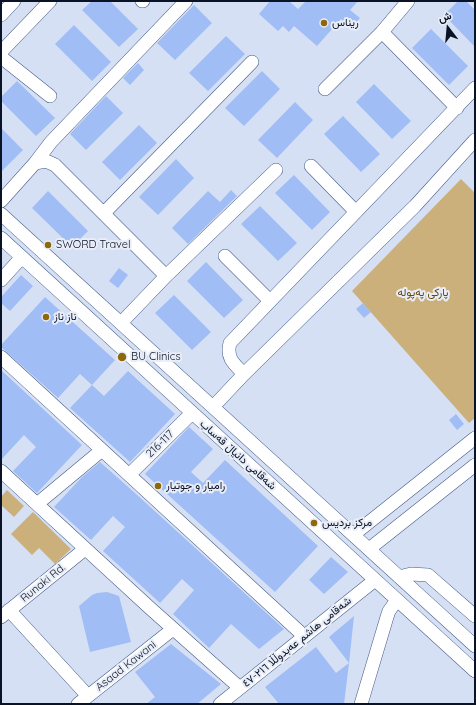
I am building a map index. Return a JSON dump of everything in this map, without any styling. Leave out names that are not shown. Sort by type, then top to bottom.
[{"type":"street","points":[[1,15],[14,1]]},
{"type":"street","points":[[1,52],[50,1]]},
{"type":"street","points":[[1,201],[35,163],[51,142],[186,1]]},
{"type":"street","points":[[326,89],[382,32],[408,1]]},
{"type":"street","points":[[382,32],[457,108]]},
{"type":"street","points":[[1,57],[50,96]]},
{"type":"street","points":[[104,213],[252,62]]},
{"type":"street","points":[[244,374],[234,364],[229,356],[228,350],[230,343],[475,88]]},
{"type":"street","points":[[213,407],[244,374],[415,206],[475,140]]},
{"type":"street","points":[[35,163],[46,161],[55,165],[166,276]]},
{"type":"street","points":[[311,166],[356,212]]},
{"type":"street","points":[[121,323],[166,276],[276,170]]},
{"type":"street","name":"شەقامی دانیاڵ قەساب","points":[[1,214],[475,646]]},
{"type":"street","name":"شەقامی دانیاڵ قەساب","points":[[1,238],[475,671]]},
{"type":"street","points":[[225,256],[270,301]]},
{"type":"street","points":[[1,280],[22,257]]},
{"type":"street","points":[[1,357],[304,636]]},
{"type":"street","name":"216-117","points":[[129,475],[192,413]]},
{"type":"street","points":[[353,535],[475,438]]},
{"type":"street","points":[[37,504],[102,450]]},
{"type":"street","points":[[263,478],[276,464]]},
{"type":"street","points":[[369,549],[475,465]]},
{"type":"street","points":[[3,478],[37,504],[173,629],[240,688]]},
{"type":"street","name":"Runaki Rd.","points":[[5,613],[85,549]]},
{"type":"street","points":[[399,577],[411,574],[428,575],[475,616]]},
{"type":"street","name":"شەقامی هاشم عەبدوڵڵا ٢١٦-٤٧","points":[[220,704],[375,580]]},
{"type":"street","points":[[361,704],[389,611],[397,600]]},
{"type":"street","points":[[5,613],[83,700]]},
{"type":"street","name":"Asaad Kawani","points":[[83,700],[173,629]]},
{"type":"green space","name":"پارکی پەپولە","points":[[461,179],[475,193],[475,418],[469,423],[352,291]]},
{"type":"green space","points":[[7,490],[24,506],[14,517],[1,505],[1,497]]},
{"type":"green space","points":[[33,512],[71,549],[55,564],[39,548],[32,555],[11,534]]},
{"type":"building","points":[[92,1],[110,1],[138,29],[119,47],[82,10]]},
{"type":"building","name":"ريناس","points":[[270,1],[289,1],[298,9],[306,1],[358,1],[350,10],[360,18],[351,28],[341,19],[317,46],[294,26],[289,32],[283,26],[278,31],[259,14]]},
{"type":"building","points":[[458,1],[466,1],[475,10],[475,47],[444,15]]},
{"type":"building","points":[[194,5],[212,23],[175,60],[157,43]]},
{"type":"building","points":[[74,25],[111,62],[92,81],[55,44]]},
{"type":"building","points":[[431,29],[468,66],[449,85],[412,48]]},
{"type":"building","points":[[226,36],[245,54],[208,91],[189,73]]},
{"type":"building","points":[[138,63],[144,70],[130,85],[123,78]]},
{"type":"building","points":[[262,71],[280,89],[244,126],[225,108]]},
{"type":"building","points":[[17,81],[55,118],[36,136],[1,101],[1,97]]},
{"type":"building","points":[[374,84],[411,121],[392,139],[356,102]]},
{"type":"building","points":[[106,96],[123,113],[86,150],[70,134]]},
{"type":"building","points":[[295,102],[313,120],[277,158],[258,140]]},
{"type":"building","points":[[343,116],[380,154],[361,172],[324,134]]},
{"type":"building","points":[[139,125],[157,143],[120,180],[102,162]]},
{"type":"building","points":[[1,128],[23,150],[1,172]]},
{"type":"building","points":[[176,159],[194,178],[158,215],[139,197]]},
{"type":"building","points":[[294,175],[330,212],[312,230],[275,193]]},
{"type":"building","points":[[231,190],[237,196],[188,244],[172,228],[208,191],[220,202]]},
{"type":"building","points":[[48,191],[88,231],[72,247],[32,208]]},
{"type":"building","points":[[260,206],[297,243],[278,261],[241,224]]},
{"type":"building","points":[[206,262],[243,300],[224,318],[187,281]]},
{"type":"building","points":[[119,268],[128,275],[118,288],[109,281]]},
{"type":"building","points":[[21,275],[33,286],[10,311],[1,303],[1,297]]},
{"type":"building","points":[[174,295],[211,332],[192,350],[155,313]]},
{"type":"building","points":[[45,297],[115,360],[92,385],[80,374],[58,398],[1,347],[1,345]]},
{"type":"building","points":[[363,303],[371,312],[364,318],[356,309]]},
{"type":"building","points":[[1,370],[82,445],[37,493],[13,471],[36,447],[24,435],[1,460]]},
{"type":"building","points":[[128,371],[175,414],[130,462],[70,408],[92,385],[104,396]]},
{"type":"building","points":[[456,414],[464,424],[457,430],[449,420]]},
{"type":"building","points":[[189,427],[213,449],[191,472],[203,483],[225,460],[318,546],[275,592],[145,474]]},
{"type":"building","points":[[100,462],[284,629],[259,649],[231,624],[209,648],[173,614],[194,590],[182,579],[160,603],[103,551],[125,527],[113,516],[91,540],[54,507],[82,477]]},
{"type":"building","points":[[331,557],[348,572],[324,594],[309,580]]},
{"type":"building","points":[[107,592],[119,596],[131,642],[90,652],[79,606],[92,595]]},
{"type":"building","points":[[354,616],[349,663],[329,637]]},
{"type":"building","points":[[171,644],[221,684],[197,704],[146,704],[155,697],[135,672]]},
{"type":"building","points":[[316,647],[336,673],[349,663],[344,704],[279,704],[265,687]]},
{"type":"place","name":"ريناس","points":[[324,23]]},
{"type":"place","name":"SWORD Travel","points":[[48,245]]},
{"type":"place","name":"ناز ناز","points":[[46,317]]},
{"type":"place","name":"BU Clinics","points":[[122,357]]},
{"type":"place","name":"رامیار و جوتیار","points":[[158,486]]},
{"type":"place","name":"مرکز بردیس","points":[[314,523]]}]
